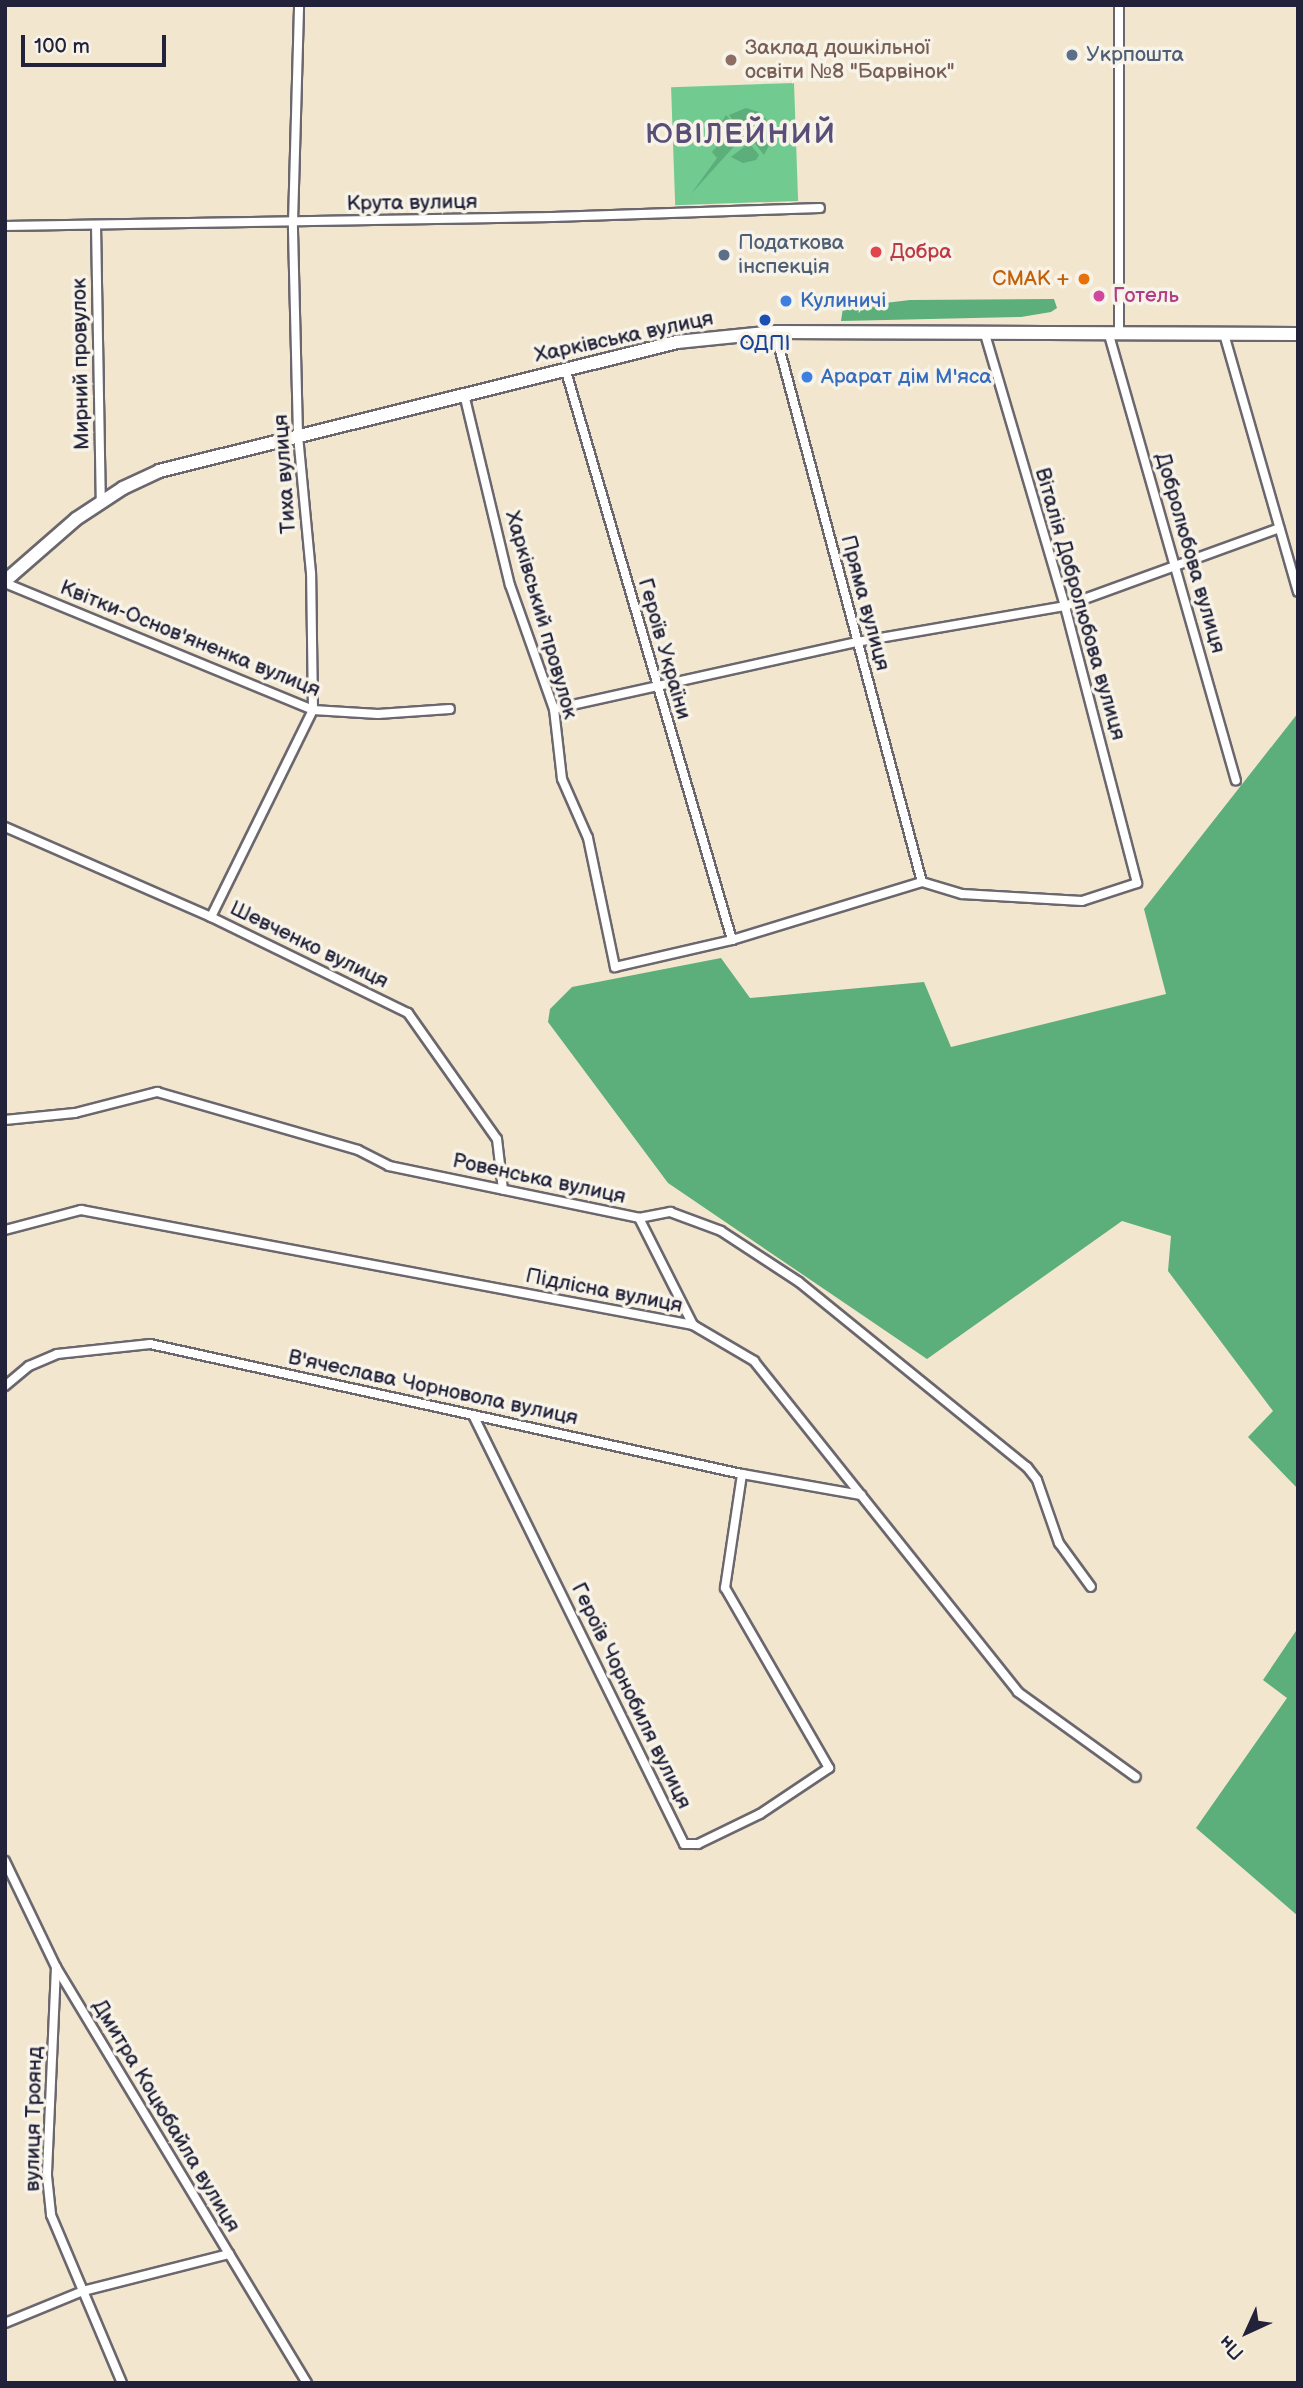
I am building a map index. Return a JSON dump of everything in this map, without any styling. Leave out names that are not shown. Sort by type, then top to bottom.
[{"type":"main road","name":"Харківська вулиця","points":[[5,582],[101,502],[159,471],[564,367],[677,342],[775,332],[985,335],[1298,334]]},
{"type":"street","name":"Тиха вулиця","points":[[211,917],[313,710],[311,573],[298,435],[293,223],[299,5]]},
{"type":"street","name":"Добролюбова вулиця","points":[[1118,5],[1114,335],[1175,564],[1237,780]]},
{"type":"street","name":"Крута вулиця","points":[[5,226],[293,223],[820,208]]},
{"type":"street","name":"Мирний провулок","points":[[96,225],[101,502]]},
{"type":"street","name":"Пряма вулиця","points":[[775,332],[922,882]]},
{"type":"street","points":[[1224,334],[1298,592]]},
{"type":"street","name":"Віталія Добролюбова вулиця","points":[[922,882],[962,894],[1082,901],[1137,883],[1065,606],[985,335]]},
{"type":"street","name":"Героїв України","points":[[564,367],[732,940]]},
{"type":"street","name":"Харківський провулок","points":[[464,394],[510,585],[554,709],[562,779],[588,838],[615,967],[732,940]]},
{"type":"street","points":[[554,709],[857,642],[1065,606],[1279,528]]},
{"type":"street","name":"Квітки-Основ'яненка вулиця","points":[[5,582],[313,710],[378,714],[450,709]]},
{"type":"street","name":"Шевченко вулиця","points":[[5,827],[211,917],[408,1013],[497,1139],[503,1190]]},
{"type":"street","points":[[732,940],[922,882]]},
{"type":"street","name":"Ровенська вулиця","points":[[5,1120],[75,1113],[157,1091],[358,1150],[389,1166],[639,1218],[670,1212],[742,1243],[799,1282],[993,1436],[1037,1480],[1059,1543],[1091,1587]]},
{"type":"street","name":"Підлісна вулиця","points":[[5,1230],[81,1210],[693,1325],[754,1361],[1018,1692],[1136,1777]]},
{"type":"street","points":[[639,1218],[693,1325]]},
{"type":"street","name":"В'ячеслава Чорновола вулиця","points":[[5,1386],[29,1366],[57,1354],[150,1344],[743,1474],[861,1494]]},
{"type":"street","name":"Героїв Чорнобиля вулиця","points":[[473,1415],[684,1844],[698,1844],[760,1814],[829,1768],[725,1588],[743,1474]]},
{"type":"street","name":"Дмитра Коцюбайла вулиця","points":[[5,1861],[56,1967],[307,2383]]},
{"type":"street","name":"вулиця Троянд","points":[[56,1967],[47,2176],[51,2215],[122,2383]]},
{"type":"street","points":[[5,2323],[82,2291],[229,2253]]},
{"type":"green space","points":[[794,83],[798,201],[675,205],[671,87]]},
{"type":"green space","points":[[746,108],[762,113],[749,129],[739,128],[729,115]]},
{"type":"green space","points":[[726,115],[739,130],[738,142],[691,194],[717,158],[712,152],[719,144],[719,127]]},
{"type":"green space","points":[[765,117],[773,138],[764,155],[753,141],[752,132]]},
{"type":"green space","points":[[749,143],[759,155],[756,160],[743,163],[731,157]]},
{"type":"green space","points":[[1054,299],[1057,308],[1051,312],[1021,317],[841,321],[843,308],[910,300]]},
{"type":"green space","points":[[1298,713],[1298,1489],[1248,1437],[1273,1411],[1168,1271],[1171,1236],[1122,1221],[927,1359],[668,1183],[548,1022],[550,1009],[572,987],[721,958],[750,998],[924,982],[951,1047],[1166,994],[1144,909]]},
{"type":"green space","points":[[1298,1628],[1298,1916],[1196,1828],[1287,1698],[1263,1680]]},
{"type":"place","name":"Укрпошта","points":[[1072,55]]},
{"type":"place","name":"Заклад дошкільної освіти №8 \"Барвінок\"","points":[[731,60]]},
{"type":"place","name":"Добра","points":[[876,252]]},
{"type":"place","name":"Податкова інспекція","points":[[724,255]]},
{"type":"place","name":"СМАК +","points":[[1084,279]]},
{"type":"place","name":"Готель","points":[[1099,296]]},
{"type":"place","name":"Кулиничі","points":[[786,301]]},
{"type":"place","name":"ОДПІ","points":[[765,320]]},
{"type":"place","name":"Арарат дім М'яса","points":[[807,377]]},
{"type":"district","name":"ЮВІЛЕЙНИЙ","points":[[741,135]]}]
